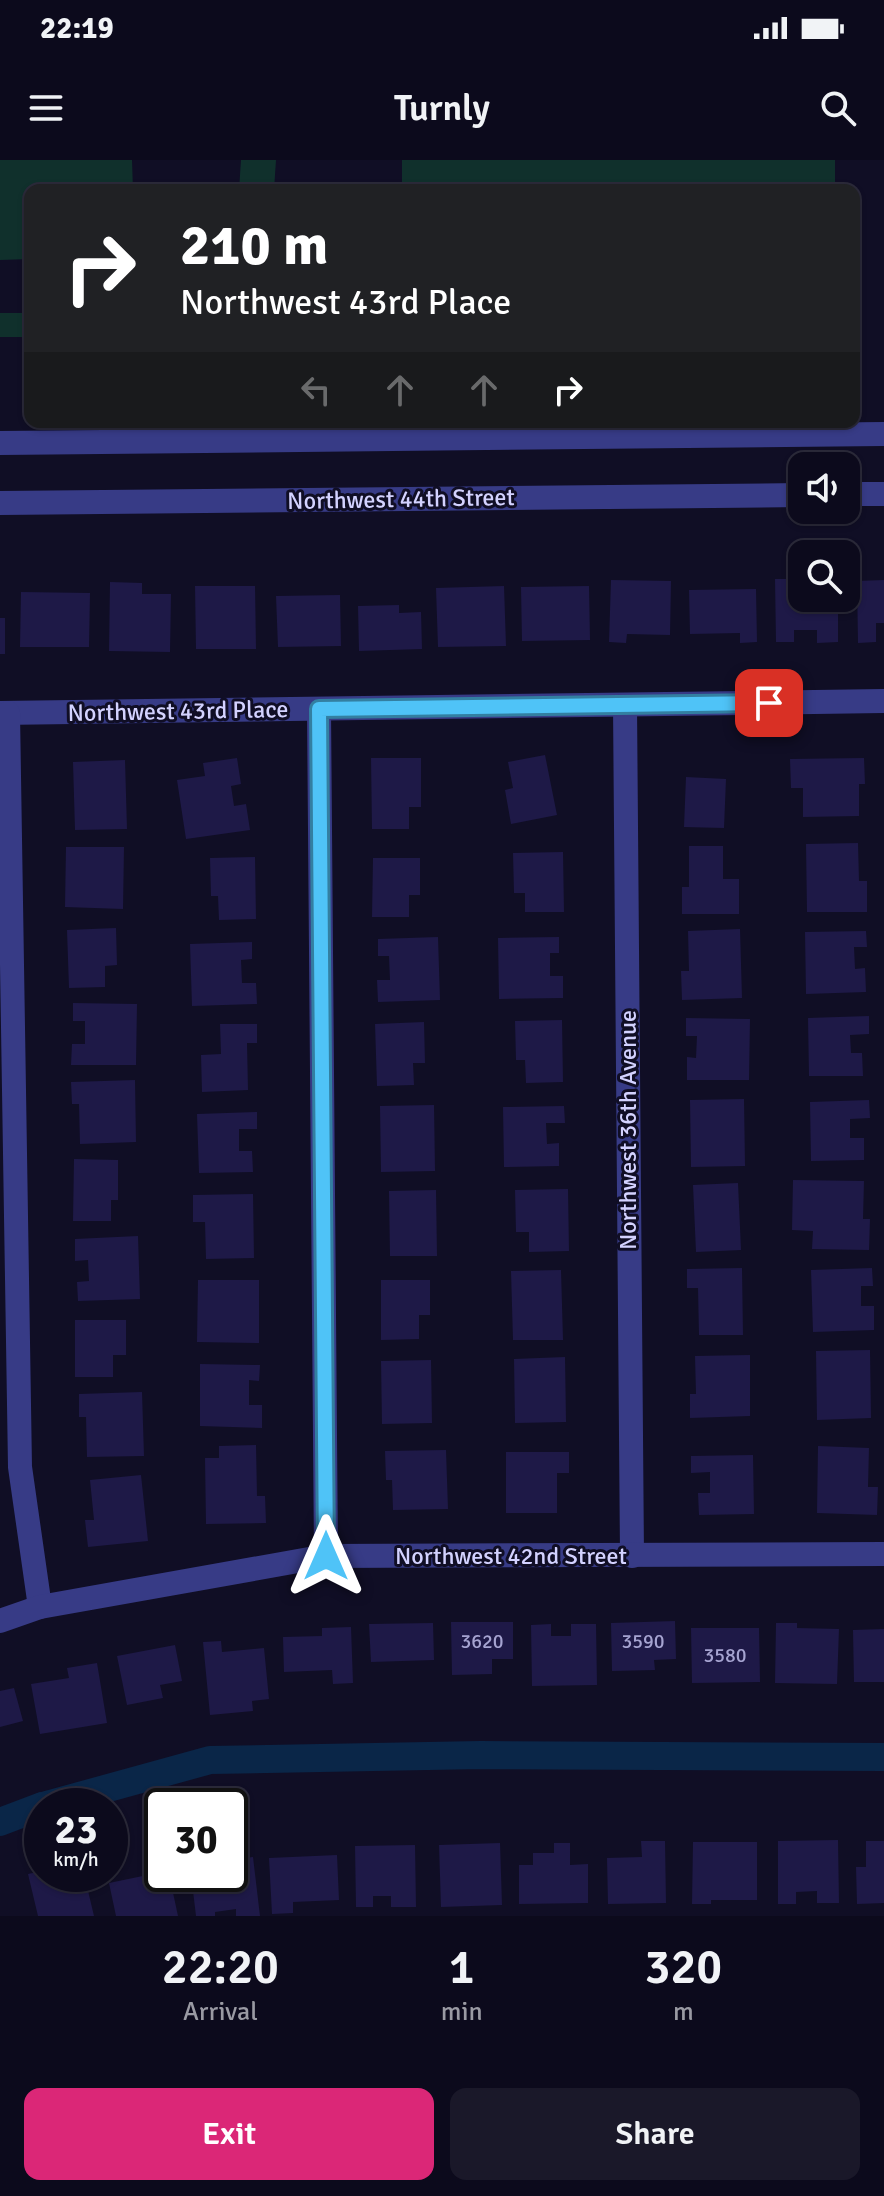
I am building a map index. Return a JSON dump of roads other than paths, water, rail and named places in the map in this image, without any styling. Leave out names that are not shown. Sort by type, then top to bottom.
[{"type":"street","points":[[0,443],[884,434]]},
{"type":"street","points":[[860,494],[884,494]]},
{"type":"street","name":"Northwest 44th Street","points":[[0,503],[788,495]]},
{"type":"street","name":"Northwest 43rd Place","points":[[4,713],[884,701]]},
{"type":"street","name":"Northwest 36th Avenue","points":[[625,705],[632,1556]]},
{"type":"street","points":[[319,709],[326,1556]]},
{"type":"street","points":[[4,713],[20,1467],[40,1607]]},
{"type":"street","name":"Northwest 42nd Street","points":[[0,1621],[40,1607],[326,1556],[884,1554]]},
{"type":"waterway","points":[[108,1788],[210,1760],[481,1755],[884,1757]]},
{"type":"waterway","points":[[0,1822],[24,1813]]}]
